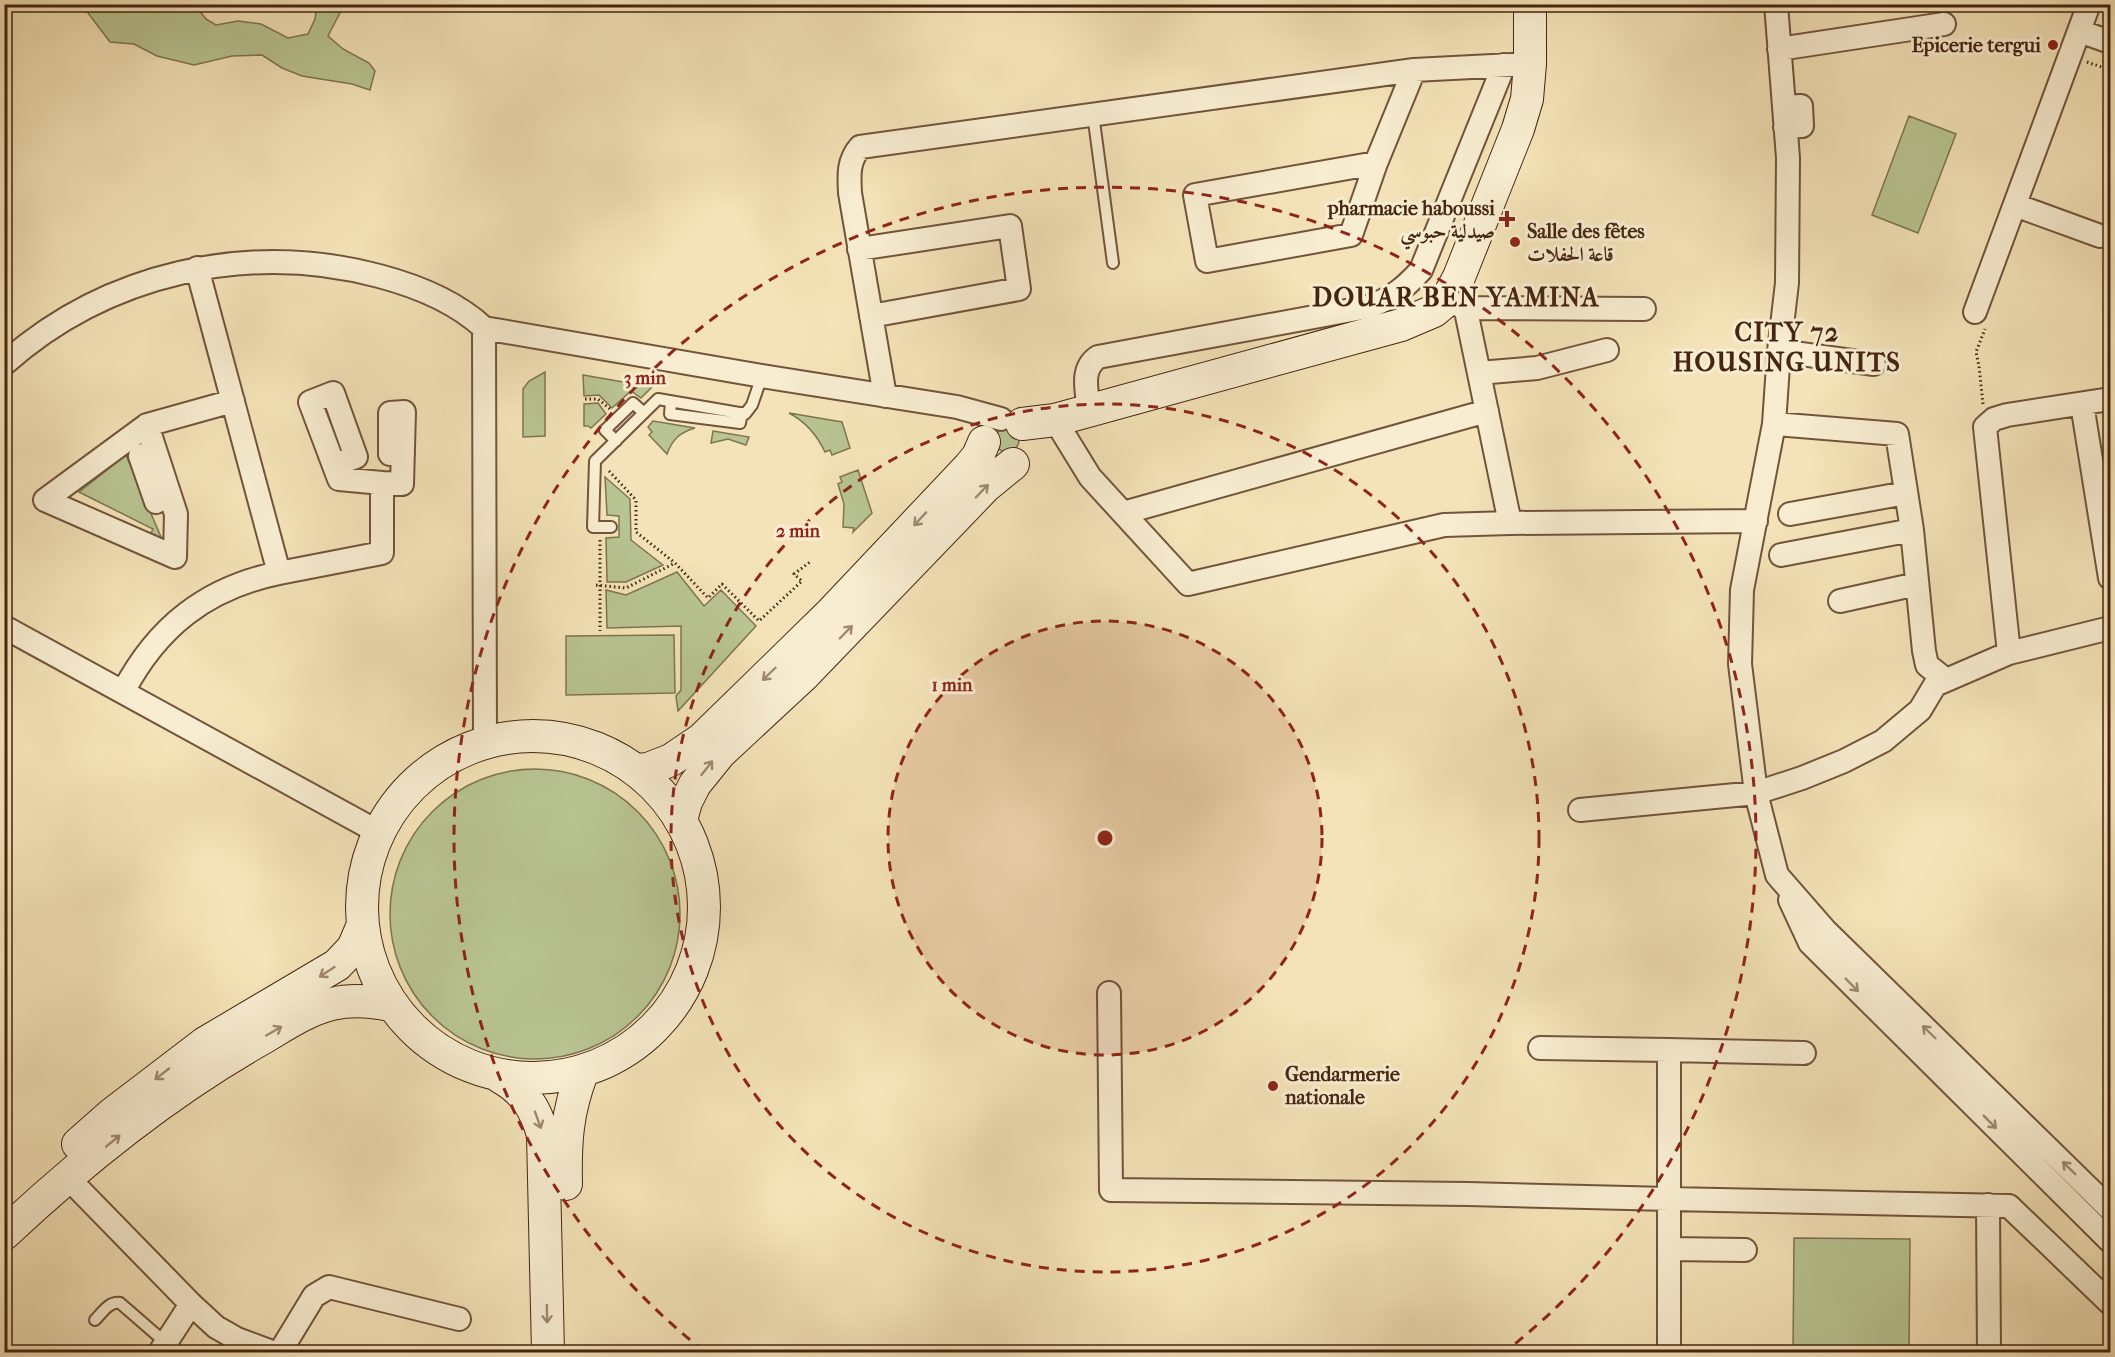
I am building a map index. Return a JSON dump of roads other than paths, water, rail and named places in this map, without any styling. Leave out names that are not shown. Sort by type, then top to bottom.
[{"type":"main road","points":[[637,770],[648,769],[671,760],[702,739],[830,614],[978,456],[1010,439],[1055,420],[1401,325],[1434,311],[1457,295],[1527,99],[1517,65],[1530,4]]},
{"type":"main road","points":[[681,820],[695,784],[720,753],[805,674],[986,486],[1010,439]]},
{"type":"main road","points":[[500,1077],[528,1080],[555,1079],[582,1073],[608,1063],[654,1030],[673,1008],[687,984],[698,957],[704,929],[705,901],[702,873],[694,845],[681,820],[661,793],[637,770],[590,744],[537,735],[485,742],[452,755],[422,776],[397,802],[378,832],[364,878],[362,927],[372,968],[391,1005],[439,1052],[511,1083],[529,1101],[538,1117],[543,1135],[548,1353]]},
{"type":"main road","points":[[4,1209],[112,1114],[172,1066],[205,1043],[337,965],[353,948],[362,927]]},
{"type":"main road","points":[[4,1234],[68,1178],[176,1093],[224,1060],[316,1009],[344,1002],[373,1001],[391,1005]]},
{"type":"main road","points":[[570,1353],[566,1137],[568,1115],[582,1073]]},
{"type":"street","points":[[1975,312],[2089,4]]},
{"type":"street","points":[[1781,5],[1779,49],[1787,168],[1787,283],[1774,424],[1742,590],[1740,664],[1756,792],[1778,875],[1818,937],[2110,1241]]},
{"type":"street","points":[[1779,49],[1944,24]]},
{"type":"street","points":[[2079,31],[2110,42]]},
{"type":"street","points":[[885,396],[850,193],[850,163],[860,147],[1414,70],[1517,65],[1421,270],[1406,287],[1383,302],[1368,307],[1098,357],[1089,364],[1086,375],[1089,410]]},
{"type":"street","points":[[1376,163],[1195,195],[1207,261],[1351,235],[1376,163],[1414,70]]},
{"type":"street","points":[[2015,205],[2100,236]]},
{"type":"street","points":[[859,249],[1010,226],[1019,289],[871,316]]},
{"type":"street","points":[[4,364],[49,329],[86,307],[147,281],[197,268],[233,263],[298,262],[342,267],[426,292],[466,311],[484,328],[957,407],[1010,439]]},
{"type":"street","points":[[197,268],[279,573]]},
{"type":"street","points":[[1510,523],[1479,373],[1457,295],[1644,309]]},
{"type":"street","points":[[484,328],[485,742]]},
{"type":"street","points":[[1479,373],[1537,368],[1607,350]]},
{"type":"street","points":[[1779,351],[1874,364]]},
{"type":"street","points":[[2009,653],[1985,427],[1994,419],[2007,415],[2110,399]]},
{"type":"street","points":[[104,526],[97,540],[38,513],[45,500],[147,425],[233,400]]},
{"type":"street","points":[[2082,404],[2110,578]]},
{"type":"street","points":[[1123,513],[1487,411]]},
{"type":"street","points":[[1055,420],[1090,477],[1188,584],[1426,528],[1510,523],[1756,521]]},
{"type":"street","points":[[1774,424],[1897,434],[1912,530],[1927,665],[1946,680]]},
{"type":"street","points":[[45,500],[175,557],[176,514],[174,506],[159,511],[140,456],[155,451],[147,425]]},
{"type":"street","points":[[334,465],[339,479],[402,484],[403,454]]},
{"type":"street","points":[[123,692],[138,665],[156,641],[186,613],[203,601],[239,583],[382,553],[382,483]]},
{"type":"street","points":[[1790,514],[1906,493]]},
{"type":"street","points":[[66,510],[69,501],[141,533],[138,541]]},
{"type":"street","points":[[1781,555],[1912,530]]},
{"type":"street","points":[[1840,601],[1917,584]]},
{"type":"street","points":[[4,627],[378,832]]},
{"type":"street","points":[[1580,810],[1756,792],[1802,778],[1844,761],[1883,741],[1920,710],[1935,685],[2009,653],[2110,628]]},
{"type":"street","points":[[1818,937],[2110,1209]]},
{"type":"street","points":[[1108,993],[1111,1190],[2009,1206],[2110,1303]]},
{"type":"street","points":[[1540,1048],[1804,1053]]},
{"type":"street","points":[[1669,1050],[1669,1353]]},
{"type":"street","points":[[68,1178],[191,1304],[226,1333],[272,1353]]},
{"type":"street","points":[[1988,1205],[1989,1353]]},
{"type":"street","points":[[1669,1249],[1745,1250]]},
{"type":"street","points":[[280,1353],[314,1296],[329,1287],[459,1319]]},
{"type":"street","points":[[163,1348],[191,1304]]},
{"type":"lane","points":[[1093,114],[1113,262]]},
{"type":"lane","points":[[605,526],[592,527],[596,461],[658,399],[745,414],[752,405],[762,376]]},
{"type":"lane","points":[[616,441],[605,430],[633,403],[644,413]]},
{"type":"lane","points":[[94,1320],[112,1303],[120,1303],[163,1348]]},
{"type":"place","name":"Epicerie tergui","points":[[2053,45]]},
{"type":"place","name":"pharmacie haboussi صيدلية حبوسي","points":[[1507,219]]},
{"type":"place","name":"Salle des fêtes قاعة الحفلات","points":[[1515,242]]},
{"type":"place","name":"Gendarmerie nationale","points":[[1273,1086]]},
{"type":"district","name":"DOUAR BEN YAMINA","points":[[1456,297]]},
{"type":"district","name":"CITY 72 HOUSING UNITS","points":[[1787,347]]}]
